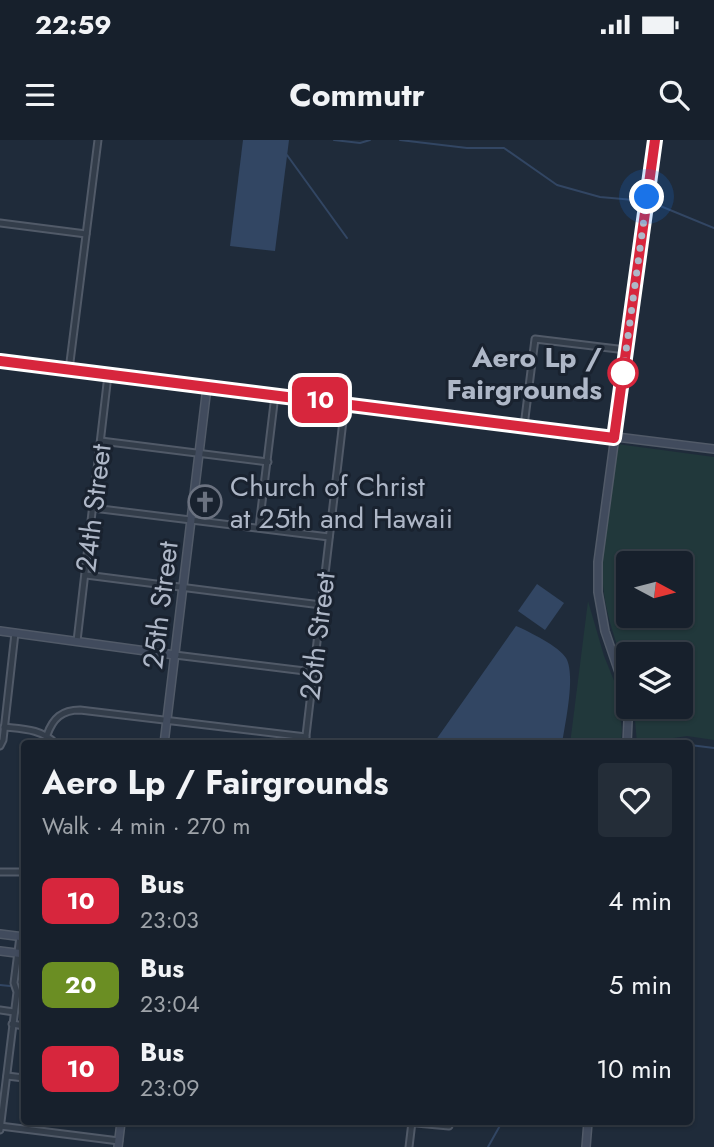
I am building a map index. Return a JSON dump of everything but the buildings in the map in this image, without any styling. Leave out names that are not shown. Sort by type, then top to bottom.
[{"type":"main road","points":[[627,740],[628,721],[623,684],[605,631],[598,592],[598,562],[655,140]]},
{"type":"main road","points":[[0,361],[714,449]]},
{"type":"main road","name":"25th Street","points":[[164,740],[207,387]]},
{"type":"main road","points":[[0,631],[175,655]]},
{"type":"main road","points":[[0,934],[21,936]]},
{"type":"main road","points":[[0,951],[21,954]]},
{"type":"main road","points":[[118,1145],[121,1125]]},
{"type":"main road","points":[[586,1147],[588,1125]]},
{"type":"street","points":[[69,370],[97,140]]},
{"type":"street","points":[[0,223],[86,234]]},
{"type":"street","points":[[524,426],[535,339],[626,350]]},
{"type":"street","name":"24th Street","points":[[77,641],[108,375]]},
{"type":"street","points":[[259,527],[275,395]]},
{"type":"street","name":"26th Street","points":[[305,740],[345,404]]},
{"type":"street","points":[[101,442],[268,462]]},
{"type":"street","points":[[93,509],[329,537]]},
{"type":"street","points":[[86,575],[321,605]]},
{"type":"street","points":[[0,746],[15,633]]},
{"type":"street","points":[[175,655],[313,671]]},
{"type":"street","points":[[47,735],[50,724],[68,710],[167,720],[305,740]]},
{"type":"street","points":[[4,727],[31,730],[47,735],[52,740]]},
{"type":"street","points":[[0,872],[21,872]]},
{"type":"street","points":[[21,954],[0,1128],[128,1147]]},
{"type":"street","points":[[0,1010],[14,1012]]},
{"type":"street","points":[[12,1024],[21,1026]]},
{"type":"street","points":[[7,1076],[21,1078]]},
{"type":"street","points":[[409,1147],[412,1125]]},
{"type":"street","points":[[440,1125],[449,1126]]},
{"type":"green space","points":[[617,444],[714,457],[714,740],[687,736],[666,740],[637,740],[635,719],[693,719],[693,642],[616,642],[604,594],[604,538]]},
{"type":"green space","points":[[588,601],[615,683],[616,719],[620,719],[621,740],[571,740]]},
{"type":"water","points":[[243,140],[289,140],[275,251],[230,246]]},
{"type":"water","points":[[537,584],[564,603],[545,630],[518,611]]},
{"type":"water","points":[[516,626],[551,644],[566,658],[570,687],[563,740],[436,740]]},
{"type":"waterway","points":[[334,140],[360,143],[370,140]]},
{"type":"waterway","points":[[400,140],[467,148],[504,148],[557,185],[600,197],[634,200]]},
{"type":"waterway","points":[[287,155],[347,238]]},
{"type":"waterway","points":[[653,203],[714,228]]},
{"type":"waterway","points":[[693,745],[714,748]]},
{"type":"waterway","points":[[0,985],[10,986]]},
{"type":"waterway","points":[[488,1147],[500,1125]]},
{"type":"bus line","name":"10","points":[[0,361],[614,438],[655,140]]},
{"type":"place","name":"Aero Lp / Fairgrounds","points":[[623,373]]},
{"type":"place","name":"Church of Christ at 25th and Hawaii","points":[[205,502]]},
{"type":"route","points":[[623,373],[647,197]]}]
